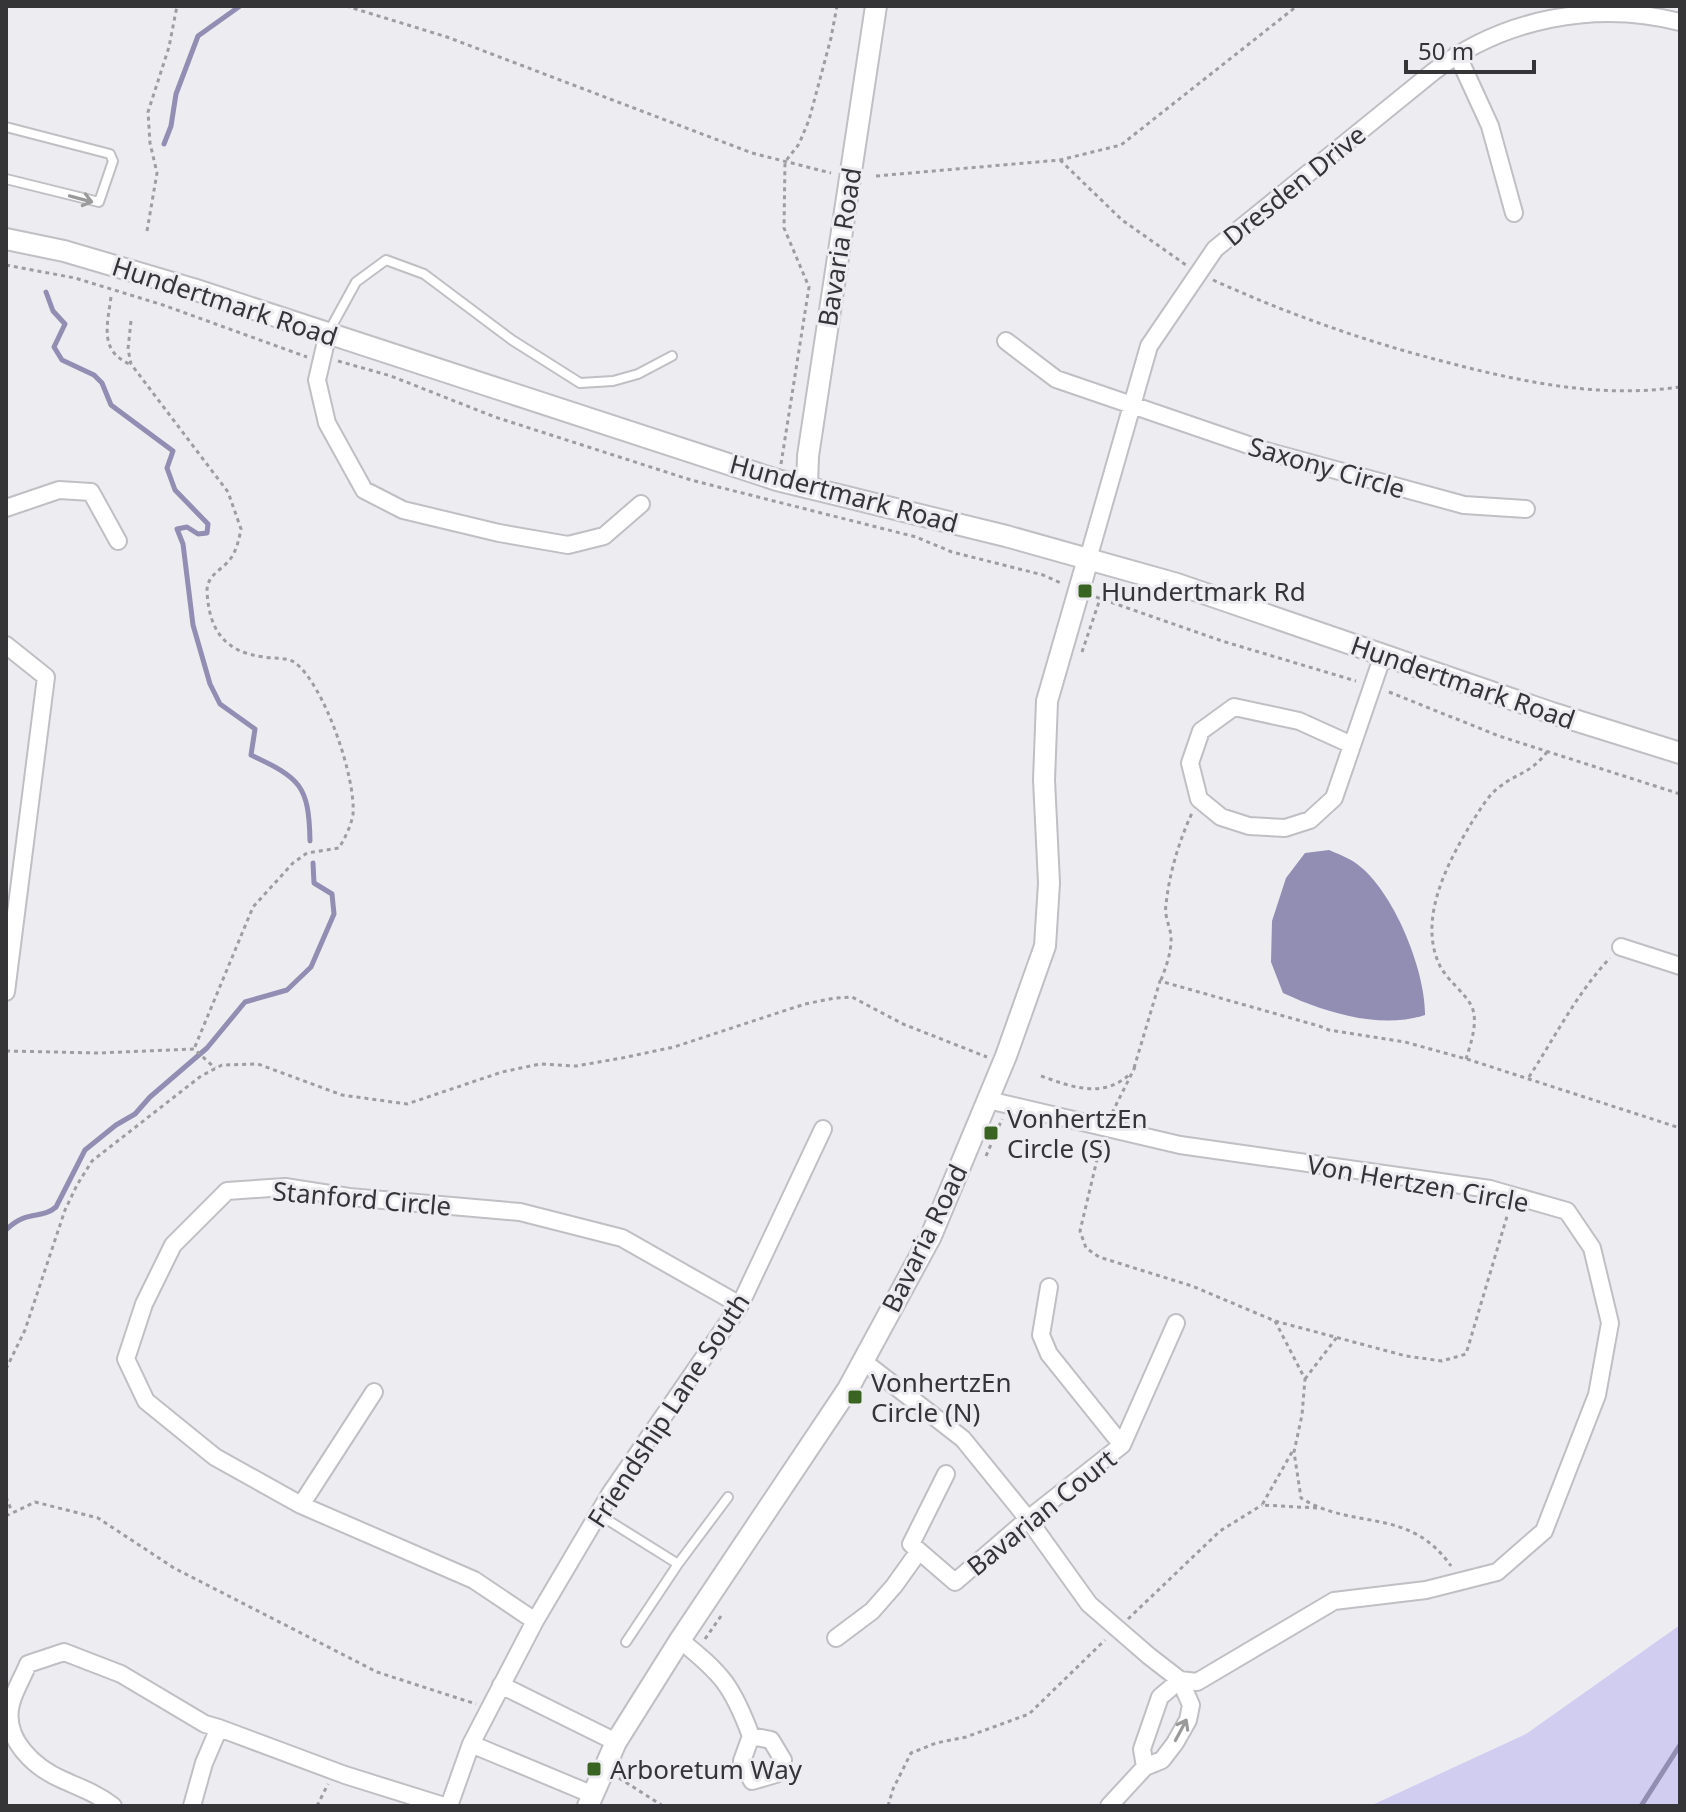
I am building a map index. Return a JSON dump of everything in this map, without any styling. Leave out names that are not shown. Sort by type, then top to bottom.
[{"type":"street","name":"Bavaria Road","points":[[807,487],[808,456],[876,6]]},
{"type":"street","name":"Dresden Drive","points":[[1088,559],[1149,346],[1215,249],[1457,54],[1511,28],[1573,14],[1639,13],[1680,22]]},
{"type":"street","points":[[1457,54],[1490,126],[1514,213]]},
{"type":"street","name":"Hundertmark Road","points":[[6,239],[64,251],[180,285],[777,480],[1006,536],[1177,584],[1552,713],[1680,753]]},
{"type":"street","points":[[328,333],[317,380],[327,423],[364,490],[403,510],[499,533],[568,545],[604,536],[641,504]]},
{"type":"street","name":"Saxony Circle","points":[[1006,341],[1056,379],[1266,451],[1464,505],[1526,509]]},
{"type":"street","points":[[6,508],[59,490],[91,492],[118,541]]},
{"type":"street","name":"Bavaria Road","points":[[590,1800],[616,1742],[680,1640],[848,1389],[931,1236],[998,1102],[1045,946],[1049,883],[1044,780],[1047,701],[1088,559]]},
{"type":"street","points":[[6,645],[46,677],[6,992]]},
{"type":"street","points":[[1352,745],[1299,721],[1234,707],[1201,731],[1190,763],[1199,799],[1221,817],[1249,826],[1285,828],[1310,820],[1334,798],[1383,655]]},
{"type":"street","points":[[1621,947],[1680,966]]},
{"type":"street","name":"Von Hertzen Circle","points":[[998,1102],[1180,1145],[1490,1189],[1567,1211],[1592,1248],[1610,1323],[1597,1395],[1544,1531],[1497,1572],[1426,1590],[1334,1601],[1197,1682],[1180,1680]]},
{"type":"street","name":"Friendship Lane South","points":[[447,1806],[471,1744],[535,1621],[598,1514],[740,1305],[823,1129]]},
{"type":"street","name":"Stanford Circle","points":[[535,1621],[474,1580],[301,1505],[215,1457],[146,1401],[126,1359],[144,1304],[173,1245],[227,1191],[285,1187],[349,1197],[520,1212],[622,1238],[740,1305]]},
{"type":"street","name":"Bavarian Court","points":[[1049,1287],[1041,1335],[1049,1354],[1122,1445]]},
{"type":"street","name":"Bavarian Court","points":[[919,1551],[955,1582],[1028,1519],[1122,1445],[1176,1323]]},
{"type":"street","points":[[863,1361],[963,1439],[1028,1519],[1089,1604],[1180,1680],[1191,1705],[1188,1720],[1162,1760],[1145,1767],[1109,1806]]},
{"type":"street","points":[[301,1505],[374,1392]]},
{"type":"street","points":[[836,1638],[872,1611],[919,1551],[911,1544],[912,1537],[946,1474]]},
{"type":"street","points":[[680,1640],[715,1668],[736,1696],[751,1736]]},
{"type":"street","points":[[113,1806],[103,1797],[59,1779],[25,1756],[11,1730],[10,1706],[28,1664],[64,1652],[121,1674],[205,1724],[345,1775],[447,1806]]},
{"type":"street","points":[[1145,1767],[1142,1749],[1160,1697],[1180,1680]]},
{"type":"street","points":[[501,1685],[616,1742]]},
{"type":"street","points":[[192,1806],[204,1763],[219,1728]]},
{"type":"street","points":[[471,1744],[590,1800]]},
{"type":"lane","points":[[6,127],[110,154],[113,161],[99,202],[6,179]]},
{"type":"lane","points":[[328,333],[356,282],[386,260],[424,274],[512,340],[580,383],[613,381],[638,374],[672,356]]},
{"type":"lane","points":[[626,1642],[728,1497]]},
{"type":"lane","points":[[598,1514],[678,1564]]},
{"type":"path","points":[[147,231],[157,173],[150,143],[148,112],[169,47],[177,6]]},
{"type":"path","points":[[346,6],[447,37],[752,153],[835,174]]},
{"type":"path","points":[[772,502],[784,453],[809,287],[784,228],[785,162],[799,144],[809,120],[837,6]]},
{"type":"path","points":[[876,176],[1060,160],[1121,145],[1297,6]]},
{"type":"path","points":[[1060,160],[1122,220],[1198,274],[1337,331],[1408,354],[1492,375],[1604,392],[1680,387]]},
{"type":"path","points":[[6,265],[75,278],[163,305],[303,357],[322,358],[391,376],[495,417],[691,480],[916,537],[952,552],[1043,575],[1100,599],[1222,641],[1374,686],[1547,752],[1680,794]]},
{"type":"path","points":[[111,297],[108,343],[117,359],[132,365]]},
{"type":"path","points":[[131,321],[128,349],[132,365],[228,492],[239,520],[241,529],[230,561],[210,577],[207,588],[215,627],[223,641],[240,653],[290,659],[306,672],[335,731],[352,786],[353,816],[339,848],[307,853],[293,863],[253,907],[194,1049]]},
{"type":"path","points":[[1081,654],[1100,599]]},
{"type":"path","points":[[1466,1059],[1474,1021],[1471,1005],[1440,965],[1433,939],[1433,918],[1440,888],[1453,853],[1484,803],[1499,787],[1536,766],[1547,752]]},
{"type":"path","points":[[1199,799],[1169,884],[1165,909],[1171,937],[1169,956],[1135,1067],[1105,1127],[1080,1231],[1086,1248],[1099,1257],[1192,1286],[1275,1321],[1406,1356],[1442,1361],[1466,1354],[1512,1195]]},
{"type":"path","points":[[1529,1078],[1594,975],[1621,947]]},
{"type":"path","points":[[1160,981],[1329,1030],[1405,1042],[1466,1059],[1680,1128]]},
{"type":"path","points":[[6,1369],[25,1330],[65,1210],[92,1161],[215,1068],[232,1063],[258,1064],[342,1095],[407,1104],[502,1072],[540,1064],[576,1066],[674,1047],[805,1004],[852,997],[903,1024],[990,1058]]},
{"type":"path","points":[[6,1051],[99,1053],[194,1049],[215,1068]]},
{"type":"path","points":[[1041,1076],[1088,1089],[1111,1088],[1135,1067]]},
{"type":"path","points":[[981,1167],[998,1102]]},
{"type":"path","points":[[1275,1321],[1305,1379]]},
{"type":"path","points":[[1320,1509],[1301,1498],[1295,1449],[1305,1379],[1337,1337]]},
{"type":"path","points":[[888,1806],[911,1753],[1029,1714],[1220,1531],[1262,1505],[1295,1449]]},
{"type":"path","points":[[6,1497],[13,1512]]},
{"type":"path","points":[[6,1516],[35,1502],[98,1518],[174,1568],[364,1666],[489,1708]]},
{"type":"path","points":[[1262,1505],[1320,1509],[1407,1528],[1442,1553],[1461,1581]]},
{"type":"path","points":[[696,1653],[721,1614]]},
{"type":"path","points":[[616,1777],[663,1806]]},
{"type":"shaded area","points":[[1329,850],[1354,862],[1371,876],[1395,912],[1414,955],[1425,1015],[1390,1021],[1371,1020],[1316,1007],[1283,993],[1271,962],[1272,921],[1286,878],[1305,853]]},
{"type":"shaded area","points":[[1680,1625],[1680,1806],[1370,1806],[1526,1734]]},
{"type":"waterway","points":[[164,144],[171,126],[176,94],[198,36],[240,6]]},
{"type":"waterway","points":[[46,292],[53,311],[65,324],[54,347],[62,360],[94,375],[102,383],[111,405],[173,451],[167,468],[175,490],[208,524],[207,533],[198,534],[187,527],[177,529],[183,544],[193,625],[210,684],[220,704],[255,729],[251,755],[281,770],[304,795],[310,841]]},
{"type":"waterway","points":[[7,1229],[21,1219],[56,1207],[85,1150],[135,1114],[207,1048],[245,1002],[287,990],[311,967],[334,914],[332,894],[314,883],[313,863]]},
{"type":"waterway","points":[[1641,1806],[1680,1745]]},
{"type":"place","name":"Hundertmark Rd","points":[[1085,591]]},
{"type":"place","name":"VonhertzEn Circle (S)","points":[[991,1133]]},
{"type":"place","name":"VonhertzEn Circle (N)","points":[[855,1397]]},
{"type":"place","name":"Arboretum Way","points":[[594,1769]]}]
